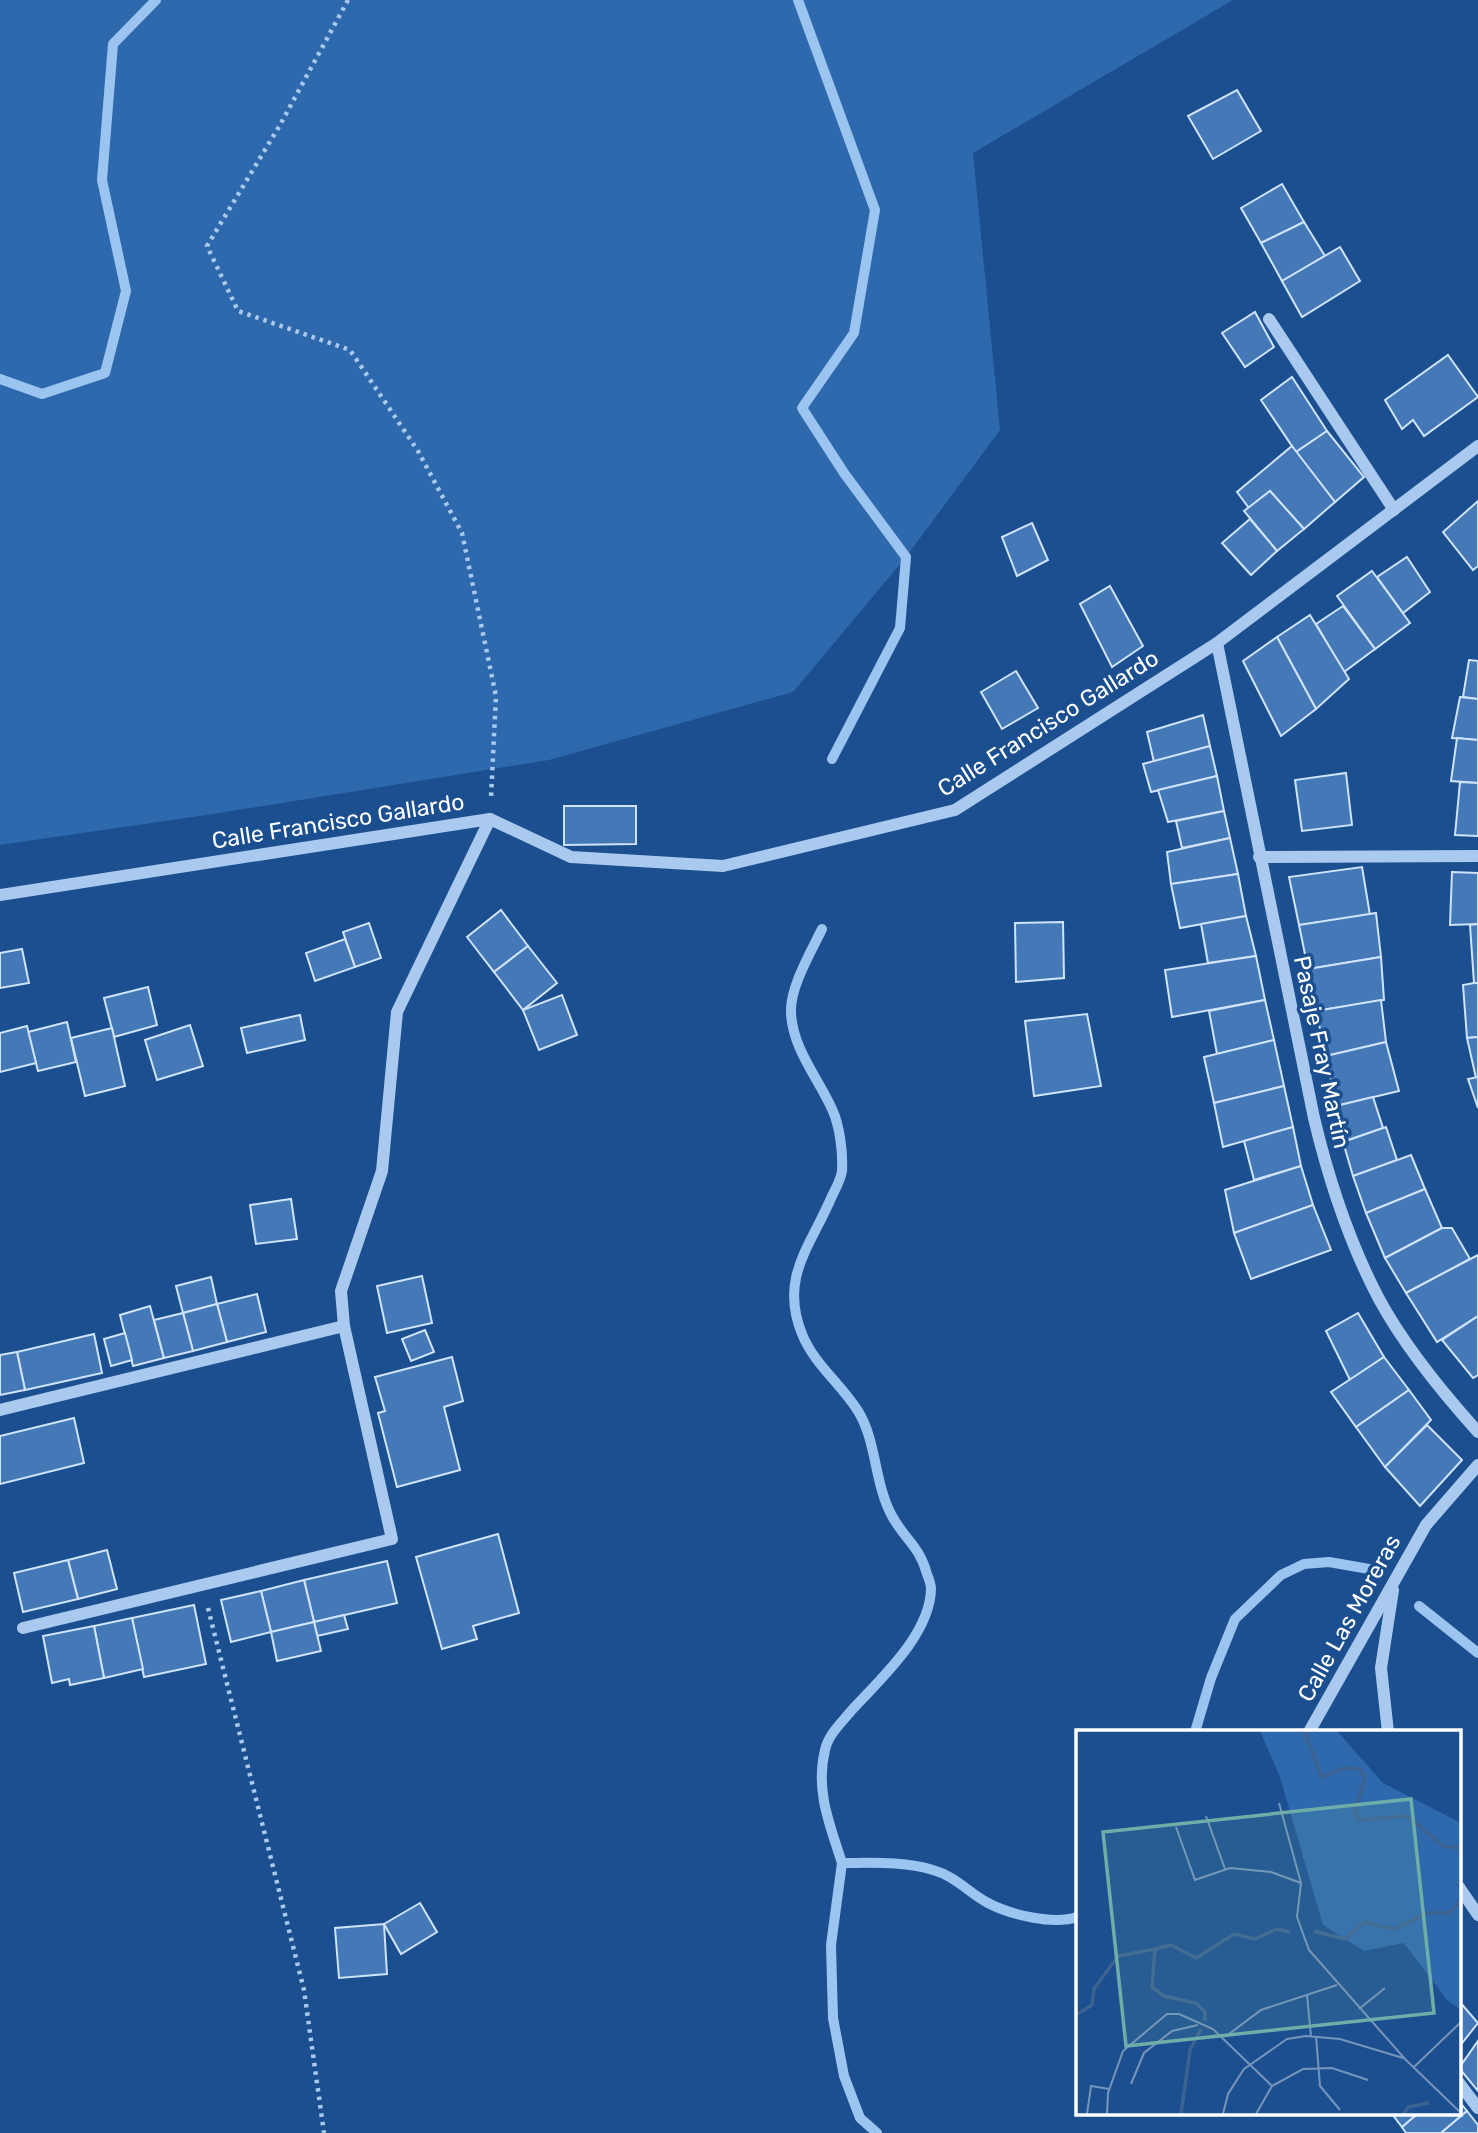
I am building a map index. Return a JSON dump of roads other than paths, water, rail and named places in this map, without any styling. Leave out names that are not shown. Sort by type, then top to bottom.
[{"type":"street","points":[[1269,319],[1394,510]]},
{"type":"street","name":"Calle Francisco Gallardo","points":[[0,895],[490,819],[571,857],[723,866],[956,810],[1217,643],[1478,446]]},
{"type":"street","name":"Pasaje Fray Martín","points":[[1217,643],[1314,1118],[1334,1193],[1352,1241],[1380,1300],[1415,1354],[1452,1404],[1478,1433]]},
{"type":"street","points":[[23,1628],[392,1539],[344,1326],[341,1291],[382,1171],[397,1012],[490,819]]},
{"type":"street","points":[[1259,857],[1478,856]]},
{"type":"street","points":[[0,1410],[344,1326]]},
{"type":"street","name":"Calle Las Moreras","points":[[1310,1730],[1426,1525],[1478,1465]]},
{"type":"street","points":[[1388,1730],[1381,1668],[1395,1579]]},
{"type":"street","points":[[1460,1888],[1478,1915]]},
{"type":"street","points":[[1460,2084],[1478,2108]]},
{"type":"waterway","points":[[0,379],[42,394],[105,373],[126,291],[102,180],[113,44],[156,0]]},
{"type":"waterway","points":[[798,0],[875,210],[854,333],[802,408],[844,473],[906,557],[900,628],[832,759]]},
{"type":"waterway","points":[[822,929],[797,981],[792,1002],[792,1025],[801,1050],[835,1116],[842,1171],[800,1262],[794,1295],[796,1314],[802,1334],[813,1355],[851,1401],[864,1423],[886,1503],[920,1556],[931,1589],[922,1623],[913,1639],[840,1724],[827,1744],[822,1780],[829,1821],[842,1863],[888,1863],[922,1867],[948,1876],[981,1899],[1008,1911],[1044,1919],[1076,1917]]},
{"type":"waterway","points":[[1196,1730],[1211,1678],[1235,1619],[1281,1575],[1304,1564],[1329,1562],[1369,1569]]},
{"type":"waterway","points":[[1419,1606],[1478,1653]]},
{"type":"waterway","points":[[842,1863],[831,1945],[833,2018],[844,2076],[860,2118],[877,2133]]}]
